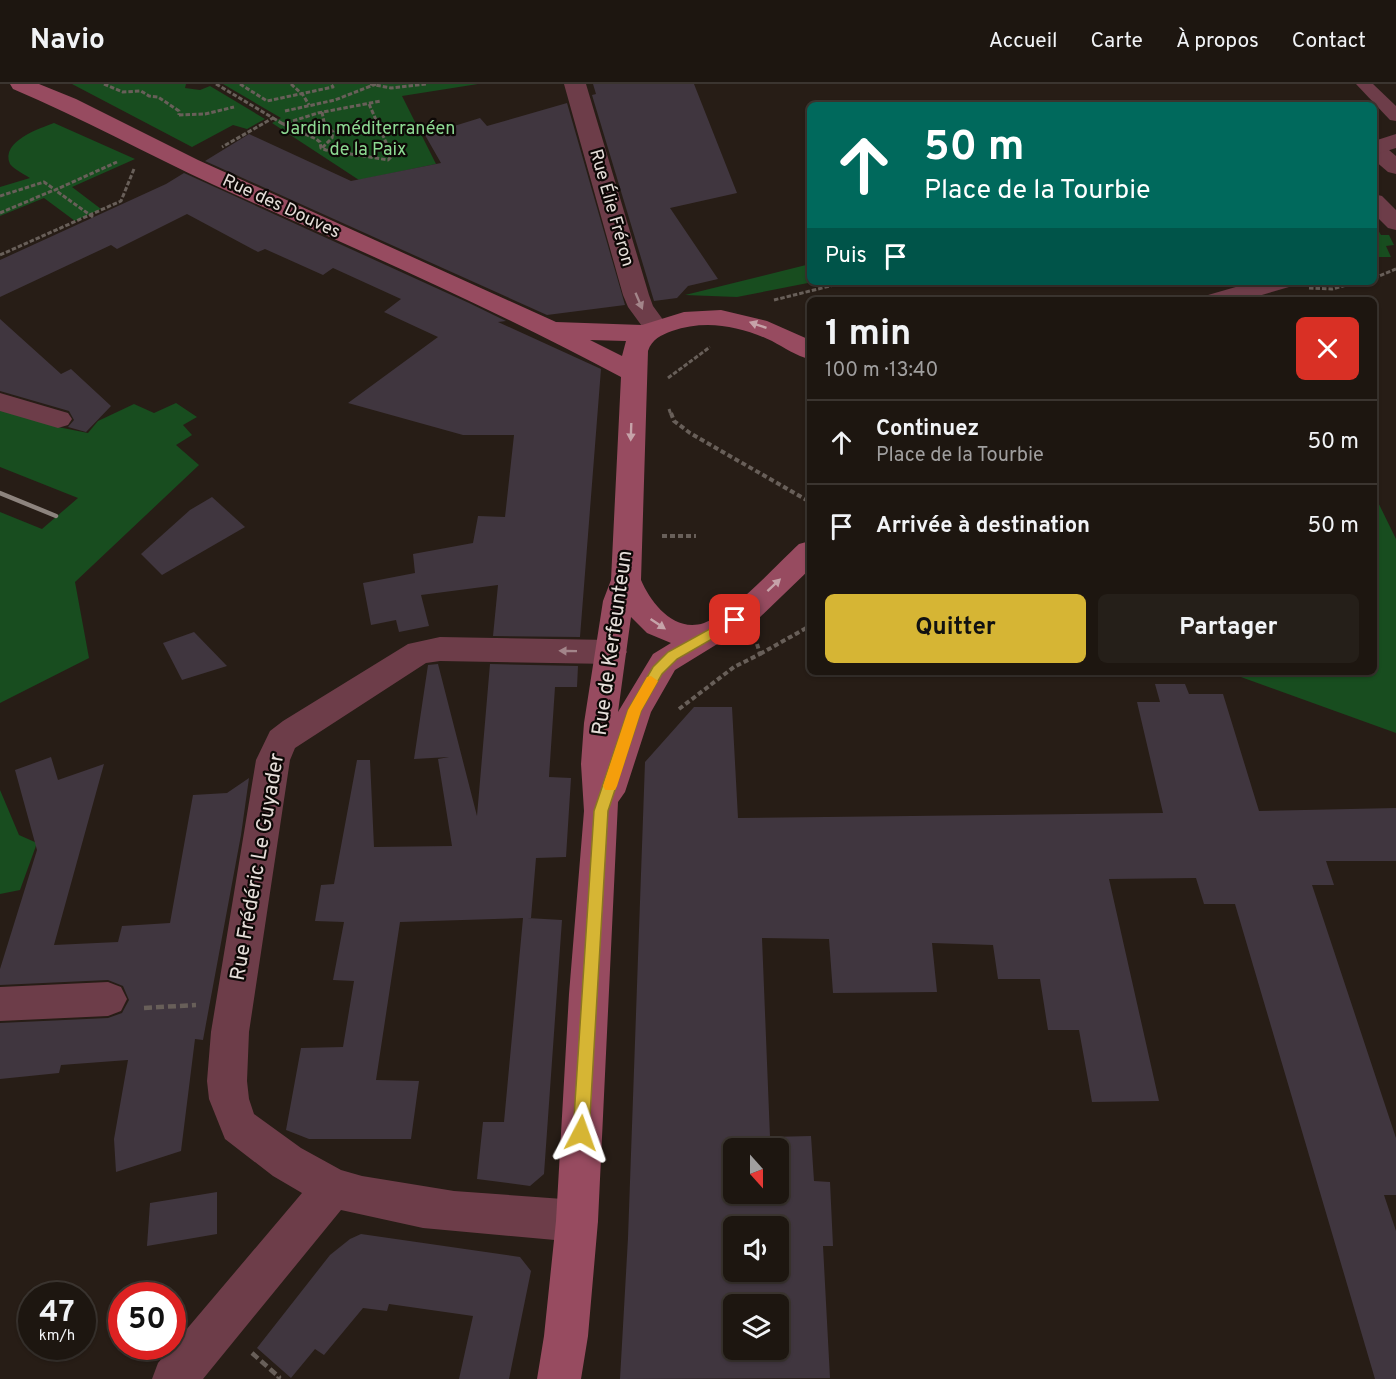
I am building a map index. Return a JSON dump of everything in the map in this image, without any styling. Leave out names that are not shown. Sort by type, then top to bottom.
[{"type":"main road","name":"Rue des Douves","points":[[21,84],[68,104],[190,165],[543,325],[633,373]]},
{"type":"main road","name":"Rue des Douves","points":[[543,325],[590,332],[651,331],[683,319],[727,318],[756,324],[807,349]]},
{"type":"main road","name":"Rue de Kerfeunteun","points":[[559,1379],[567,1326],[577,1221],[588,994],[601,811],[598,744],[618,601],[626,580],[636,344],[651,331]]},
{"type":"main road","points":[[601,811],[630,724],[641,698],[664,662],[747,611],[807,554]]},
{"type":"main road","points":[[626,580],[637,604],[658,626],[680,635],[711,634]]},
{"type":"street","name":"Rue Élie Fréron","points":[[575,84],[636,295],[651,331]]},
{"type":"street","points":[[1364,84],[1396,116]]},
{"type":"street","points":[[1377,148],[1396,141]]},
{"type":"street","points":[[1377,151],[1396,167]]},
{"type":"street","points":[[1377,204],[1396,223]]},
{"type":"street","points":[[1228,297],[1270,285]]},
{"type":"street","points":[[0,402],[58,419]]},
{"type":"street","name":"Rue Frédéric Le Guyader","points":[[577,1221],[404,1203],[333,1188],[268,1149],[239,1126],[228,1099],[227,1081],[234,1003],[277,747],[287,736],[413,655],[426,651],[472,649],[611,652]]},
{"type":"street","points":[[0,1004],[124,1003]]},
{"type":"street","points":[[174,1379],[333,1188]]},
{"type":"path","points":[[104,84],[123,92],[141,91],[149,96],[158,97],[179,111],[179,115],[205,114],[234,107]]},
{"type":"path","points":[[216,84],[273,118],[316,139],[322,148],[388,160],[392,156],[369,104]]},
{"type":"path","points":[[243,84],[267,101],[333,87],[331,84]]},
{"type":"path","points":[[291,84],[309,105]]},
{"type":"path","points":[[370,84],[391,88],[427,84]]},
{"type":"path","points":[[285,111],[335,100],[375,85]]},
{"type":"path","points":[[284,124],[322,112],[381,101]]},
{"type":"path","points":[[322,112],[324,122],[333,135],[322,148]]},
{"type":"path","points":[[215,151],[273,118]]},
{"type":"path","points":[[0,213],[120,161]]},
{"type":"path","points":[[0,255],[92,216],[121,201],[135,165]]},
{"type":"path","points":[[0,196],[44,182],[92,216]]},
{"type":"path","points":[[1377,277],[1396,269]]},
{"type":"path","points":[[756,324],[754,311],[766,302],[834,285]]},
{"type":"path","points":[[1308,288],[1320,286],[1332,289],[1347,285]]},
{"type":"path","points":[[668,379],[714,344]]},
{"type":"path","points":[[668,400],[671,416],[684,428],[807,500]]},
{"type":"path","points":[[672,536],[696,536]]},
{"type":"path","points":[[747,611],[760,654]]},
{"type":"path","points":[[630,724],[644,723],[679,709],[734,667],[807,628]]},
{"type":"path","points":[[124,1003],[234,1003]]},
{"type":"green space","points":[[72,84],[186,84],[185,88],[200,90],[210,86],[265,119],[247,129],[233,125],[192,147]]},
{"type":"green space","name":"Jardin méditerranéen de la Paix","points":[[223,84],[478,84],[402,96],[436,164],[359,180],[272,123],[281,118]]},
{"type":"green space","points":[[54,123],[135,159],[72,187],[101,209],[75,221],[44,198],[0,216],[0,187],[30,178],[10,164],[8,156],[11,149],[23,137]]},
{"type":"green space","points":[[1377,228],[1381,235],[1389,235],[1394,245],[1386,246],[1391,257],[1377,257]]},
{"type":"green space","points":[[807,265],[807,283],[737,297],[685,295]]},
{"type":"green space","points":[[176,403],[197,417],[183,425],[192,435],[176,445],[199,465],[75,582],[89,658],[0,703],[0,512],[42,529],[78,498],[0,467],[0,408],[53,426],[88,433],[98,421],[134,404],[154,413]]},
{"type":"green space","points":[[1377,500],[1396,539],[1396,733],[1235,675],[1377,675]]},
{"type":"green space","points":[[0,790],[19,835],[37,843],[20,890],[0,894]]},
{"type":"building","points":[[593,84],[694,84],[737,193],[670,208],[718,279],[688,286],[677,298],[654,301],[592,95],[596,94]]},
{"type":"building","points":[[567,103],[625,305],[547,315],[205,161],[249,134],[351,181],[441,163],[425,135],[480,118],[487,126]]},
{"type":"building","points":[[184,173],[469,303],[506,321],[498,322],[601,369],[580,637],[493,636],[498,585],[421,595],[429,626],[399,632],[396,620],[371,625],[363,583],[415,573],[413,554],[473,543],[478,516],[505,517],[514,435],[463,435],[348,403],[438,337],[384,312],[401,299],[333,268],[323,275],[265,249],[258,252],[187,214],[117,249],[111,245],[0,297],[0,260],[166,184]]},
{"type":"building","points":[[0,319],[61,374],[71,369],[111,406],[86,432],[68,427],[74,420],[69,411],[0,391]]},
{"type":"building","points":[[212,497],[245,527],[162,575],[141,554],[190,510]]},
{"type":"building","points":[[194,632],[227,666],[182,680],[163,643]]},
{"type":"building","points":[[438,664],[477,816],[490,664],[578,666],[577,687],[555,687],[549,777],[571,778],[566,857],[536,858],[531,918],[527,918],[562,920],[544,1174],[530,1186],[477,1179],[483,1122],[504,1122],[523,918],[400,922],[376,1080],[419,1081],[411,1139],[309,1139],[286,1130],[301,1048],[343,1047],[354,981],[333,980],[344,922],[315,921],[321,885],[334,884],[357,760],[370,760],[374,847],[452,846],[438,759],[449,757],[414,759],[428,665]]},
{"type":"building","points":[[1155,684],[1185,684],[1189,694],[1223,694],[1259,811],[1396,808],[1396,861],[1326,861],[1334,885],[1312,885],[1396,1138],[1396,1195],[1384,1195],[1396,1231],[1396,1379],[1375,1379],[1235,904],[1204,904],[1196,878],[1109,879],[1159,1101],[1092,1102],[1079,1030],[1048,1030],[1040,979],[998,979],[993,945],[932,943],[937,992],[833,993],[829,939],[762,938],[770,1137],[811,1136],[814,1181],[830,1182],[833,1246],[823,1246],[830,1378],[620,1379],[628,1238],[645,762],[694,707],[732,707],[738,818],[1163,813],[1137,702],[1160,702]]},
{"type":"building","points":[[51,757],[58,780],[104,764],[54,945],[118,942],[122,926],[170,923],[193,795],[227,793],[249,778],[241,835],[203,1040],[195,1039],[181,1151],[116,1172],[114,1139],[128,1060],[61,1065],[59,1073],[0,1079],[0,1023],[108,1018],[122,1013],[129,1000],[123,986],[108,980],[0,985],[0,969],[37,850],[15,770]]},
{"type":"building","points":[[217,1192],[217,1234],[147,1246],[150,1203]]},
{"type":"building","points":[[361,1234],[520,1257],[531,1271],[509,1379],[459,1379],[473,1316],[389,1304],[387,1311],[363,1308],[324,1355],[315,1349],[291,1378],[257,1348],[330,1255],[350,1239]]},
{"type":"railway","points":[[0,493],[56,516]]},
{"type":"slow traffic","points":[[610,786],[635,710],[651,681]]},
{"type":"route","points":[[581,1133],[601,811],[635,710],[657,671],[672,655],[735,620]]}]
